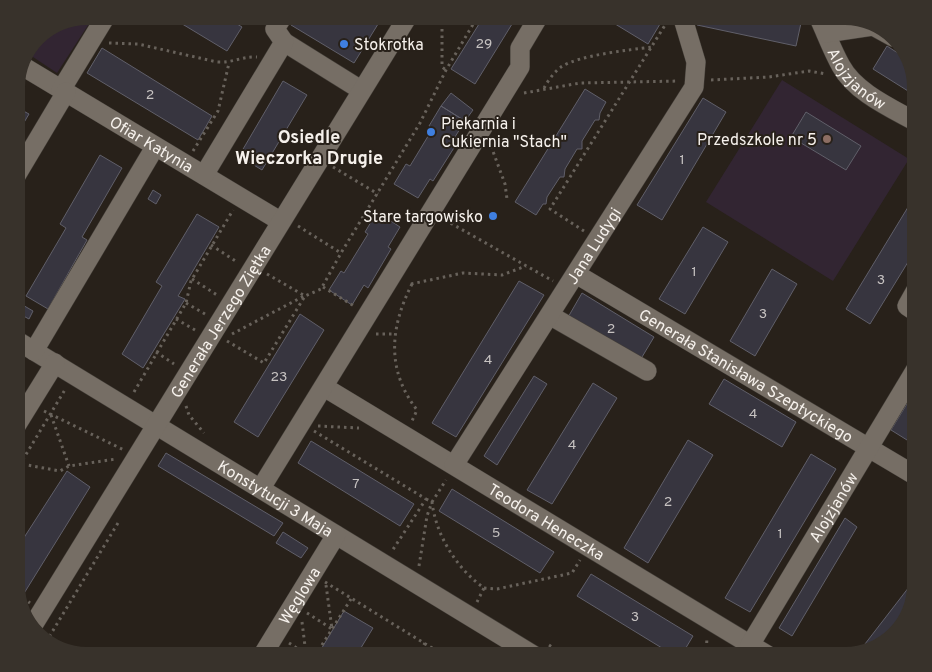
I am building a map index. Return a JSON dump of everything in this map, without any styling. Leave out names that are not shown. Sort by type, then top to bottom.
[{"type":"street","points":[[25,160],[101,25]]},
{"type":"street","points":[[277,25],[275,29],[284,42],[361,90]]},
{"type":"street","name":"Generała Jerzego Ziętka","points":[[36,620],[156,424],[286,221],[361,90],[402,25]]},
{"type":"street","points":[[261,488],[520,68],[520,48],[534,25]]},
{"type":"street","name":"Jana Ludygi","points":[[451,471],[694,88],[696,62],[685,25]]},
{"type":"street","points":[[822,25],[852,26]]},
{"type":"street","name":"Alojzjanów","points":[[822,25],[841,68],[857,84],[876,98],[907,117]]},
{"type":"street","points":[[204,175],[284,42]]},
{"type":"street","name":"Ofiar Katynia","points":[[28,69],[155,147],[286,221]]},
{"type":"street","points":[[34,351],[155,147]]},
{"type":"street","name":"Generała Stanisława Szeptyckiego","points":[[576,274],[907,470]]},
{"type":"street","points":[[551,316],[647,370]]},
{"type":"street","name":"Konstytucji 3 Maja","points":[[25,346],[520,647]]},
{"type":"street","points":[[25,412],[55,363]]},
{"type":"street","name":"Alojzjanów","points":[[750,644],[907,383]]},
{"type":"street","name":"Teodora Heneczka","points":[[324,387],[451,471],[755,647]]},
{"type":"street","name":"Węglowa","points":[[268,647],[336,535]]},
{"type":"path","points":[[442,25],[442,67],[446,70]]},
{"type":"path","points":[[305,296],[264,363],[224,338],[305,296],[323,287],[341,253],[420,124],[446,70],[473,25]]},
{"type":"path","points":[[591,235],[550,209],[665,25]]},
{"type":"path","points":[[86,49],[104,43],[138,44],[217,62],[229,63],[247,56],[275,58]]},
{"type":"path","points":[[543,89],[550,78],[562,67],[589,58],[652,47]]},
{"type":"path","points":[[189,156],[218,111],[229,63]]},
{"type":"path","points":[[503,96],[580,82],[631,80],[694,81],[769,76],[809,71],[832,75],[841,68]]},
{"type":"path","points":[[489,142],[505,184],[507,199]]},
{"type":"path","points":[[327,164],[378,194]]},
{"type":"path","points":[[134,392],[186,303],[192,279],[236,205]]},
{"type":"path","points":[[444,219],[560,284]]},
{"type":"path","points":[[286,221],[341,253]]},
{"type":"path","points":[[211,245],[242,265]]},
{"type":"path","points":[[407,285],[463,272],[502,275],[526,266]]},
{"type":"path","points":[[267,274],[305,296]]},
{"type":"path","points":[[192,279],[221,297],[218,302]]},
{"type":"path","points":[[409,429],[417,410],[405,394],[399,380],[395,334],[398,314],[412,284]]},
{"type":"path","points":[[323,287],[359,308]]},
{"type":"path","points":[[186,303],[210,316]]},
{"type":"path","points":[[176,319],[200,333]]},
{"type":"path","points":[[371,333],[395,334]]},
{"type":"path","points":[[156,352],[179,366]]},
{"type":"path","points":[[25,454],[51,415],[69,383]]},
{"type":"path","points":[[25,465],[60,471],[68,466],[119,458],[126,452],[30,404]]},
{"type":"path","points":[[51,415],[68,466]]},
{"type":"path","points":[[308,426],[432,502]]},
{"type":"path","points":[[419,567],[427,516],[432,502],[451,471]]},
{"type":"path","points":[[392,552],[426,499]]},
{"type":"path","points":[[432,502],[434,515],[443,541],[469,574],[484,588],[497,589],[572,572],[581,558]]},
{"type":"path","points":[[50,635],[118,522]]},
{"type":"path","points":[[326,583],[332,628]]},
{"type":"path","points":[[476,601],[484,588]]},
{"type":"path","points":[[320,647],[351,599]]},
{"type":"path","points":[[27,600],[33,604]]},
{"type":"path","points":[[300,609],[332,628]]},
{"type":"path","points":[[302,618],[307,647]]},
{"type":"path","points":[[707,647],[708,633]]},
{"type":"path","points":[[282,639],[295,647]]},
{"type":"path","points":[[423,647],[425,643]]},
{"type":"shaded area","points":[[88,25],[57,73],[33,57],[35,53],[53,35],[75,26]]},
{"type":"shaded area","points":[[782,80],[907,158],[907,162],[833,281],[706,202]]},
{"type":"building","points":[[184,25],[239,25],[242,27],[227,51]]},
{"type":"building","name":"Stokrotka","points":[[291,25],[377,25],[354,63]]},
{"type":"building","points":[[478,25],[511,25],[475,84],[451,69]]},
{"type":"building","points":[[617,25],[659,25],[648,44]]},
{"type":"building","points":[[697,25],[801,25],[796,46]]},
{"type":"building","points":[[887,46],[896,52],[901,60],[905,71],[907,90],[873,69]]},
{"type":"building","points":[[102,48],[212,116],[198,140],[87,73]]},
{"type":"building","points":[[283,81],[307,95],[262,170],[239,156]]},
{"type":"building","points":[[585,89],[606,102],[600,113],[599,120],[595,120],[582,141],[582,149],[577,149],[565,169],[564,177],[560,177],[547,197],[546,204],[543,204],[536,215],[515,202]]},
{"type":"building","points":[[451,93],[473,110],[465,121],[441,106]]},
{"type":"building","points":[[703,98],[726,112],[662,220],[637,205]]},
{"type":"building","points":[[441,106],[465,121],[453,140],[457,143],[433,181],[430,179],[418,198],[394,184],[406,164],[410,166],[433,128],[429,126]]},
{"type":"building","points":[[25,112],[29,114],[25,121]]},
{"type":"building","points":[[806,112],[861,146],[846,170],[791,137]]},
{"type":"building","points":[[100,155],[122,168],[82,237],[87,240],[48,309],[26,296],[66,228],[60,224]]},
{"type":"building","points":[[153,190],[161,195],[156,204],[148,199]]},
{"type":"building","points":[[907,209],[907,264],[870,324],[846,309]]},
{"type":"building","points":[[377,212],[400,227],[388,247],[391,249],[368,288],[364,285],[352,305],[329,290],[341,271],[344,273],[368,234],[365,232]]},
{"type":"building","points":[[197,214],[219,227],[178,296],[185,299],[143,368],[122,354],[162,286],[156,282]]},
{"type":"building","points":[[703,227],[728,242],[685,314],[659,299]]},
{"type":"building","points":[[772,269],[797,284],[755,356],[730,341]]},
{"type":"building","points":[[519,281],[544,295],[456,437],[432,423]]},
{"type":"building","points":[[582,293],[654,337],[639,362],[567,319]]},
{"type":"building","points":[[25,306],[33,311],[29,319],[25,317]]},
{"type":"building","points":[[300,314],[324,330],[258,437],[234,422]]},
{"type":"building","points":[[534,376],[547,384],[497,465],[484,456]]},
{"type":"building","points":[[724,379],[796,422],[782,447],[709,404]]},
{"type":"building","points":[[593,383],[617,398],[552,504],[527,490]]},
{"type":"building","points":[[907,404],[907,440],[891,430]]},
{"type":"building","points":[[688,440],[713,455],[648,563],[624,548]]},
{"type":"building","points":[[311,441],[414,504],[400,526],[298,463]]},
{"type":"building","points":[[166,453],[283,523],[274,536],[158,466]]},
{"type":"building","points":[[811,454],[836,469],[750,612],[725,598]]},
{"type":"building","points":[[67,471],[90,487],[25,591],[25,536]]},
{"type":"building","points":[[452,489],[554,552],[540,573],[439,511]]},
{"type":"building","points":[[845,518],[857,527],[792,636],[779,628]]},
{"type":"building","points":[[283,532],[308,548],[301,558],[276,543]]},
{"type":"building","points":[[591,574],[693,636],[686,647],[660,647],[577,596]]},
{"type":"building","points":[[907,590],[904,605],[894,623],[883,634],[865,643]]},
{"type":"building","points":[[344,611],[373,628],[361,647],[322,647]]},
{"type":"place","name":"Stokrotka","points":[[344,44]]},
{"type":"place","name":"Piekarnia i Cukiernia \"Stach\"","points":[[431,132]]},
{"type":"place","name":"Przedszkole nr 5","points":[[827,139]]},
{"type":"place","name":"Stare targowisko","points":[[493,216]]},
{"type":"district","name":"Osiedle Wieczorka Drugie","points":[[309,147]]}]
